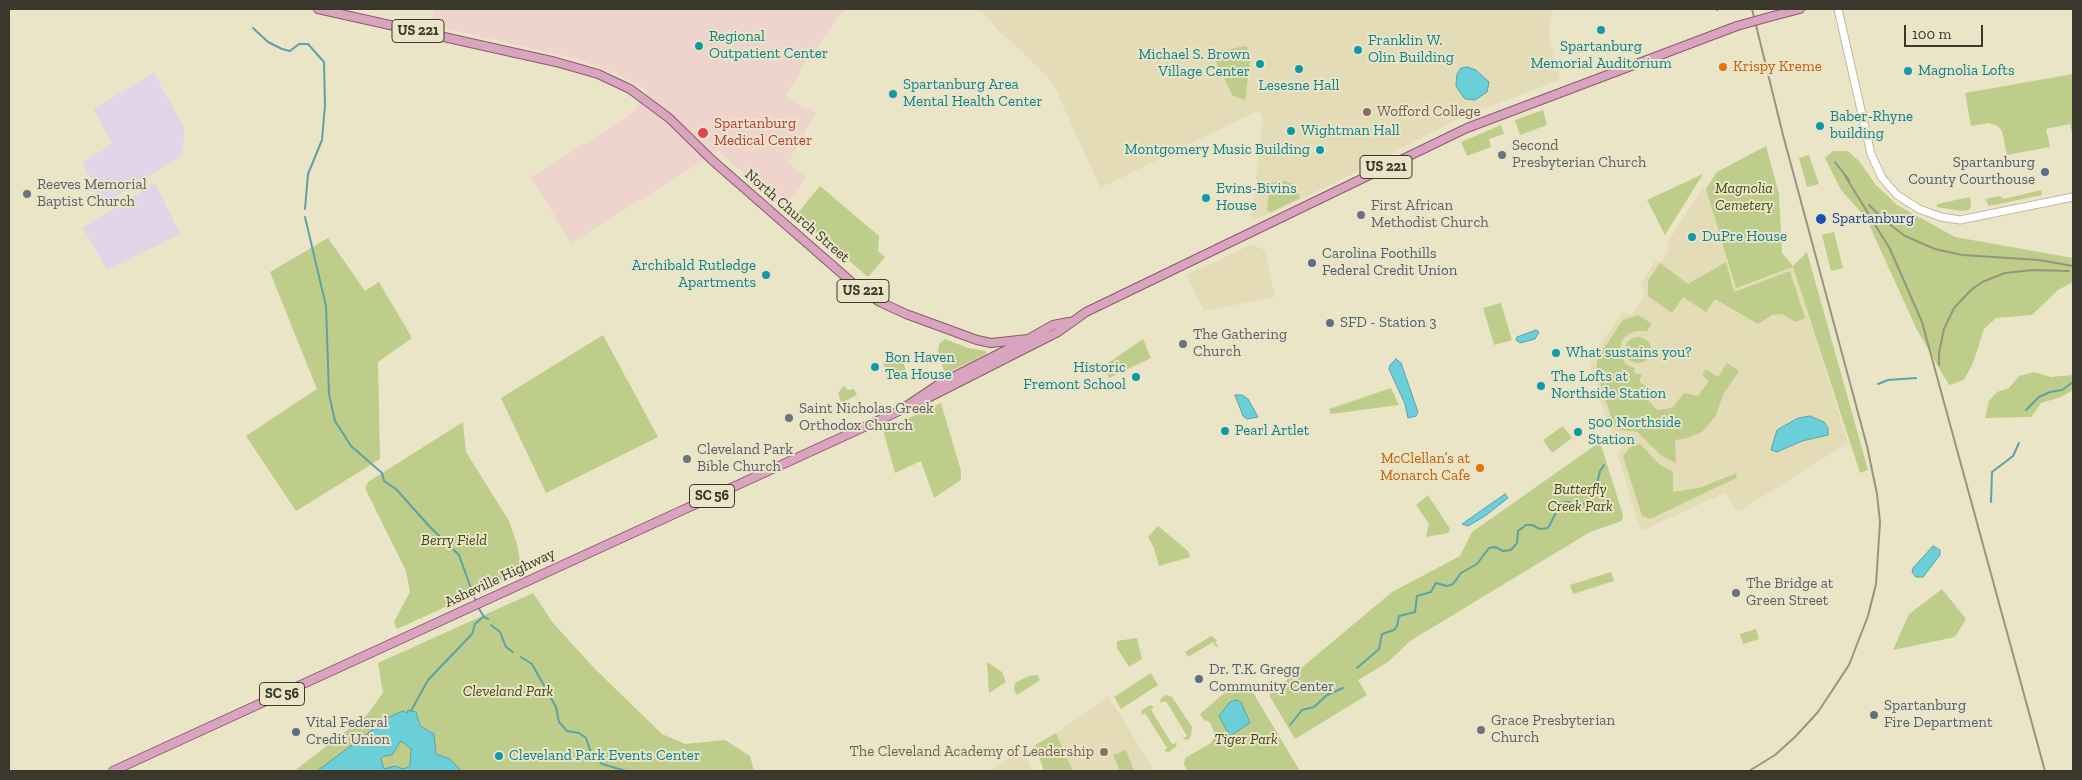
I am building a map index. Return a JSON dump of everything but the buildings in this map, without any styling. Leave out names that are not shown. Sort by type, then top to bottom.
[{"type":"main road","name":"North Church Street","points":[[318,9],[342,12],[556,62],[607,78],[630,89],[654,106],[831,266],[872,298],[906,314],[977,340],[1000,344],[1030,342],[1052,325],[1071,322],[1479,122],[1737,26],[1800,9]]},
{"type":"main road","points":[[1838,9],[1870,154],[1877,171],[1888,187],[1919,209],[1941,217],[1960,220],[2073,197]]},
{"type":"main road","name":"Asheville Highway","points":[[113,771],[898,410],[941,383],[1030,342]]},
{"type":"shaded area","name":"Spartanburg Medical Center","points":[[435,9],[845,9],[806,62],[785,97],[816,113],[788,163],[807,177],[782,209],[719,151],[571,243],[531,177],[629,116],[648,91],[617,74],[577,59],[430,25]]},
{"type":"shaded area","name":"Wofford College","points":[[980,9],[1553,9],[1548,33],[1560,80],[1466,115],[1342,179],[1272,213],[1251,220],[1263,119],[1259,110],[1100,188],[1054,85],[1035,64],[997,29]]},
{"type":"shaded area","points":[[154,73],[184,127],[183,155],[103,204],[83,163],[112,144],[93,109]]},
{"type":"shaded area","points":[[155,183],[180,234],[107,270],[83,228]]},
{"type":"shaded area","points":[[1702,189],[1706,189],[1736,288],[1793,267],[1848,443],[1738,512],[1725,493],[1641,531],[1617,453],[1622,448],[1617,434],[1611,434],[1590,368],[1591,359],[1622,312],[1629,315],[1633,313],[1645,294],[1644,289],[1640,285],[1656,260],[1659,262],[1662,260],[1669,249],[1666,245]]},
{"type":"shaded area","points":[[1253,244],[1265,251],[1275,297],[1204,311],[1187,275]]},
{"type":"shaded area","name":"The Cleveland Academy of Leadership","points":[[1108,696],[1155,771],[1073,771],[1056,733]]},
{"type":"shaded area","points":[[1022,750],[1033,771],[989,771]]},
{"type":"green space","points":[[1246,46],[1251,54],[1245,100],[1233,96],[1215,60],[1219,51]]},
{"type":"green space","points":[[2073,74],[2073,137],[2070,124],[2046,129],[2050,147],[2007,155],[2002,131],[1998,126],[1989,123],[1971,126],[1965,93]]},
{"type":"green space","points":[[1543,110],[1547,125],[1520,135],[1515,120]]},
{"type":"green space","points":[[1501,125],[1504,134],[1489,139],[1491,147],[1467,156],[1461,142]]},
{"type":"green space","name":"Magnolia Cemetery","points":[[1766,146],[1779,194],[1782,253],[1793,266],[1807,252],[1868,470],[1860,473],[1793,267],[1736,288],[1706,189],[1717,172]]},
{"type":"green space","points":[[1833,151],[1848,151],[1860,162],[1875,184],[1897,205],[1955,237],[2073,258],[2073,282],[2058,290],[2032,315],[1996,318],[1984,329],[1973,363],[1964,380],[1949,385],[1917,330],[1866,218],[1841,190],[1825,158]]},
{"type":"green space","points":[[1809,155],[1819,184],[1807,187],[1799,158]]},
{"type":"green space","points":[[1703,174],[1665,235],[1647,200]]},
{"type":"green space","points":[[1285,181],[1295,185],[1300,198],[1271,212],[1267,210],[1270,183]]},
{"type":"green space","points":[[820,186],[879,236],[878,251],[885,257],[868,277],[796,215]]},
{"type":"green space","points":[[2041,190],[2042,195],[1989,206],[1985,199],[2000,196],[2004,199]]},
{"type":"green space","points":[[1970,197],[1971,207],[1969,210],[1961,211],[1937,207],[1937,204]]},
{"type":"green space","points":[[1834,232],[1843,268],[1831,271],[1822,235]]},
{"type":"green space","points":[[328,238],[365,291],[379,282],[412,338],[378,362],[380,459],[296,511],[246,436],[317,389],[270,272]]},
{"type":"green space","points":[[1726,262],[1734,292],[1790,271],[1805,318],[1796,322],[1782,314],[1772,315],[1758,324],[1715,299],[1706,312],[1683,297],[1672,313],[1648,296],[1648,281],[1660,263],[1688,284]]},
{"type":"green space","points":[[1501,303],[1512,340],[1494,345],[1483,308]]},
{"type":"green space","points":[[1638,315],[1652,324],[1647,331],[1635,331],[1627,335],[1622,341],[1619,352],[1626,365],[1635,368],[1634,373],[1642,375],[1639,382],[1652,390],[1647,399],[1657,410],[1672,408],[1684,393],[1698,396],[1709,381],[1702,375],[1706,369],[1718,377],[1727,363],[1739,371],[1724,393],[1715,417],[1702,432],[1688,438],[1675,440],[1676,463],[1662,456],[1637,432],[1615,429],[1596,370],[1598,357],[1623,320]]},
{"type":"green space","points":[[603,335],[658,437],[546,493],[501,398]]},
{"type":"green space","points":[[1638,337],[1647,341],[1651,350],[1647,359],[1638,363],[1629,359],[1625,350],[1629,341]]},
{"type":"green space","points":[[945,339],[968,348],[986,351],[986,354],[949,372],[944,371],[938,351],[939,344]]},
{"type":"green space","points":[[1143,339],[1151,358],[1109,378],[1104,366]]},
{"type":"green space","points":[[901,357],[906,370],[889,377],[883,363]]},
{"type":"green space","points":[[2034,372],[2051,377],[2073,375],[2073,390],[2061,397],[2041,403],[2031,417],[1985,418],[1989,401],[1997,392],[2009,388],[2019,376]]},
{"type":"green space","points":[[844,386],[848,390],[854,389],[857,395],[841,403],[838,393]]},
{"type":"green space","points":[[1391,388],[1399,405],[1331,414],[1329,409]]},
{"type":"green space","points":[[941,403],[961,471],[961,480],[934,498],[921,461],[895,473],[883,430]]},
{"type":"green space","name":"Berry Field","points":[[463,422],[466,452],[509,521],[517,544],[522,572],[397,629],[394,622],[410,592],[406,571],[365,488],[368,482]]},
{"type":"green space","points":[[1563,426],[1572,438],[1552,453],[1543,440]]},
{"type":"green space","name":"Butterfly Creek Park","points":[[1600,442],[1623,515],[1622,521],[1590,532],[1410,641],[1388,662],[1358,680],[1367,695],[1295,739],[1269,695],[1392,592],[1460,556],[1472,532]]},
{"type":"green space","points":[[1640,444],[1659,464],[1673,472],[1673,492],[1699,488],[1737,473],[1736,478],[1650,519],[1642,516],[1623,456],[1630,447]]},
{"type":"green space","points":[[1428,495],[1450,529],[1448,533],[1426,537],[1429,524],[1416,505]]},
{"type":"green space","points":[[1158,526],[1188,551],[1190,557],[1159,566],[1154,548],[1148,537]]},
{"type":"green space","points":[[1611,572],[1614,581],[1573,594],[1570,585]]},
{"type":"green space","points":[[1942,589],[1966,619],[1955,637],[1893,650],[1909,614]]},
{"type":"green space","name":"Cleveland Park","points":[[533,593],[553,623],[595,669],[662,734],[685,744],[725,740],[750,756],[754,771],[294,771],[366,716],[383,693],[378,663]]},
{"type":"green space","points":[[1756,629],[1759,639],[1743,644],[1740,634]]},
{"type":"green space","points":[[1211,636],[1217,640],[1215,642],[1218,646],[1216,647],[1213,642],[1188,657],[1185,652]]},
{"type":"green space","points":[[1137,638],[1142,659],[1129,667],[1117,648],[1117,641]]},
{"type":"green space","points":[[987,662],[1002,672],[1006,682],[989,693]]},
{"type":"green space","points":[[1151,673],[1158,685],[1121,709],[1114,697]]},
{"type":"green space","points":[[1037,675],[1040,680],[1017,695],[1014,690],[1015,683],[1029,676]]},
{"type":"green space","name":"Tiger Park","points":[[1236,683],[1249,686],[1300,771],[1188,771],[1184,765],[1185,758],[1211,743],[1215,735],[1210,722],[1204,720],[1200,714]]},
{"type":"green space","points":[[1166,695],[1172,697],[1192,727],[1191,736],[1188,740],[1183,739],[1187,736],[1166,701],[1160,703],[1161,698]]},
{"type":"green space","points":[[1150,705],[1154,707],[1151,710],[1172,744],[1177,743],[1176,747],[1169,752],[1164,751],[1167,748],[1145,713],[1141,715],[1142,710]]},
{"type":"green space","points":[[1056,733],[1073,771],[1044,771],[1035,745]]},
{"type":"green space","points":[[1126,750],[1134,771],[1120,771],[1113,755]]},
{"type":"water","points":[[1467,67],[1476,70],[1489,82],[1487,92],[1475,100],[1465,99],[1456,86],[1457,74],[1461,68]]},
{"type":"water","points":[[1536,330],[1539,332],[1535,339],[1520,343],[1516,340],[1517,337]]},
{"type":"water","points":[[1396,359],[1401,363],[1418,412],[1416,416],[1408,418],[1405,404],[1389,369]]},
{"type":"water","points":[[1235,395],[1242,395],[1248,399],[1258,417],[1247,419],[1243,416]]},
{"type":"water","points":[[1810,416],[1824,422],[1828,428],[1828,435],[1802,441],[1777,452],[1771,450],[1777,430],[1798,418]]},
{"type":"water","points":[[1505,494],[1508,498],[1485,516],[1468,526],[1462,524]]},
{"type":"water","points":[[1933,546],[1940,550],[1940,555],[1923,577],[1916,577],[1912,572],[1913,568]]},
{"type":"water","points":[[1236,700],[1241,702],[1250,723],[1230,736],[1219,716],[1230,702]]},
{"type":"water","points":[[408,710],[416,712],[420,726],[434,734],[436,754],[450,759],[461,771],[317,771],[391,716],[403,711],[407,713]],"holes":[[[401,741],[411,749],[410,766],[403,769],[395,766],[384,769],[381,759],[384,756],[392,755]]]},
{"type":"waterway","points":[[253,28],[268,42],[282,49],[290,51],[299,44],[308,44],[324,62],[325,105],[322,140],[308,174],[305,209]]},
{"type":"waterway","points":[[305,217],[326,306],[329,394],[335,421],[351,446],[382,473],[384,481],[396,489],[430,527],[459,555],[476,602]]},
{"type":"waterway","points":[[1878,384],[1888,380],[1916,378]]},
{"type":"waterway","points":[[2026,410],[2039,397],[2050,392],[2062,390],[2073,382]]},
{"type":"waterway","points":[[1991,502],[1992,472],[2013,456],[2019,443]]},
{"type":"waterway","points":[[1357,668],[1379,649],[1382,634],[1394,630],[1399,616],[1415,612],[1417,596],[1431,592],[1436,583],[1447,586],[1453,584],[1461,573],[1477,564],[1489,548],[1495,547],[1503,551],[1511,550],[1517,543],[1518,531],[1526,525],[1532,525],[1540,529],[1548,528],[1561,503],[1568,502],[1578,505],[1587,503],[1595,492],[1600,471],[1604,465]]},
{"type":"waterway","points":[[478,607],[484,617],[488,619]]},
{"type":"waterway","points":[[411,711],[428,680],[472,634],[475,624],[483,617]]},
{"type":"waterway","points":[[491,625],[500,632],[506,647],[513,652]]},
{"type":"waterway","points":[[521,657],[532,664],[556,707],[559,722],[567,731],[579,733],[586,738],[590,750],[602,764],[626,771]]},
{"type":"waterway","points":[[1290,725],[1302,710],[1314,707],[1327,695],[1343,688]]},
{"type":"railway","points":[[1749,771],[1775,755],[1795,737],[1818,712],[1849,665],[1868,616],[1876,584],[1880,522],[1877,494],[1867,446],[1783,135],[1752,9]]},
{"type":"railway","points":[[1835,162],[1849,180]]},
{"type":"railway","points":[[1844,174],[1890,249],[1922,322],[2045,771]]},
{"type":"railway","points":[[1869,205],[1884,220],[1905,236],[1935,249],[1962,255],[2039,260],[2073,266]]},
{"type":"railway","points":[[1939,365],[1939,353],[1944,329],[1954,308],[1971,290],[1982,282],[2005,273],[2033,270],[2069,271]]},
{"type":"place","name":"Spartanburg Memorial Auditorium","points":[[1601,30]]},
{"type":"place","name":"Regional Outpatient Center","points":[[699,46]]},
{"type":"place","name":"Franklin W. Olin Building","points":[[1358,50]]},
{"type":"place","name":"Michael S. Brown Village Center","points":[[1260,64]]},
{"type":"place","name":"Krispy Kreme","points":[[1723,67]]},
{"type":"place","name":"Lesesne Hall","points":[[1299,69]]},
{"type":"place","name":"Magnolia Lofts","points":[[1908,71]]},
{"type":"place","name":"Spartanburg Area Mental Health Center","points":[[893,94]]},
{"type":"place","name":"Wofford College","points":[[1367,112]]},
{"type":"place","name":"Baber-Rhyne building","points":[[1820,126]]},
{"type":"place","name":"Wightman Hall","points":[[1291,131]]},
{"type":"place","name":"Spartanburg Medical Center","points":[[703,133]]},
{"type":"place","name":"Montgomery Music Building","points":[[1320,150]]},
{"type":"place","name":"Second Presbyterian Church","points":[[1502,155]]},
{"type":"place","name":"Spartanburg County Courthouse","points":[[2045,172]]},
{"type":"place","name":"Reeves Memorial Baptist Church","points":[[27,194]]},
{"type":"place","name":"Evins-Bivins House","points":[[1206,198]]},
{"type":"place","name":"First African Methodist Church","points":[[1361,215]]},
{"type":"place","name":"Spartanburg","points":[[1821,219]]},
{"type":"place","name":"DuPre House","points":[[1692,237]]},
{"type":"place","name":"Carolina Foothills Federal Credit Union","points":[[1312,263]]},
{"type":"place","name":"Archibald Rutledge Apartments","points":[[766,275]]},
{"type":"place","name":"SFD - Station 3","points":[[1330,323]]},
{"type":"place","name":"The Gathering Church","points":[[1183,344]]},
{"type":"place","name":"What sustains you?","points":[[1556,353]]},
{"type":"place","name":"Bon Haven Tea House","points":[[875,367]]},
{"type":"place","name":"Historic Fremont School","points":[[1136,377]]},
{"type":"place","name":"The Lofts at Northside Station","points":[[1541,386]]},
{"type":"place","name":"Saint Nicholas Greek Orthodox Church","points":[[789,418]]},
{"type":"place","name":"Pearl Artlet","points":[[1225,431]]},
{"type":"place","name":"500 Northside Station","points":[[1578,432]]},
{"type":"place","name":"Cleveland Park Bible Church","points":[[687,459]]},
{"type":"place","name":"McClellan’s at Monarch Cafe","points":[[1480,468]]},
{"type":"place","name":"The Bridge at Green Street","points":[[1736,593]]},
{"type":"place","name":"Dr. T.K. Gregg Community Center","points":[[1199,679]]},
{"type":"place","name":"Spartanburg Fire Department","points":[[1874,715]]},
{"type":"place","name":"Grace Presbyterian Church","points":[[1481,730]]},
{"type":"place","name":"Vital Federal Credit Union","points":[[296,732]]},
{"type":"place","name":"The Cleveland Academy of Leadership","points":[[1104,752]]},
{"type":"place","name":"Cleveland Park Events Center","points":[[499,756]]}]
